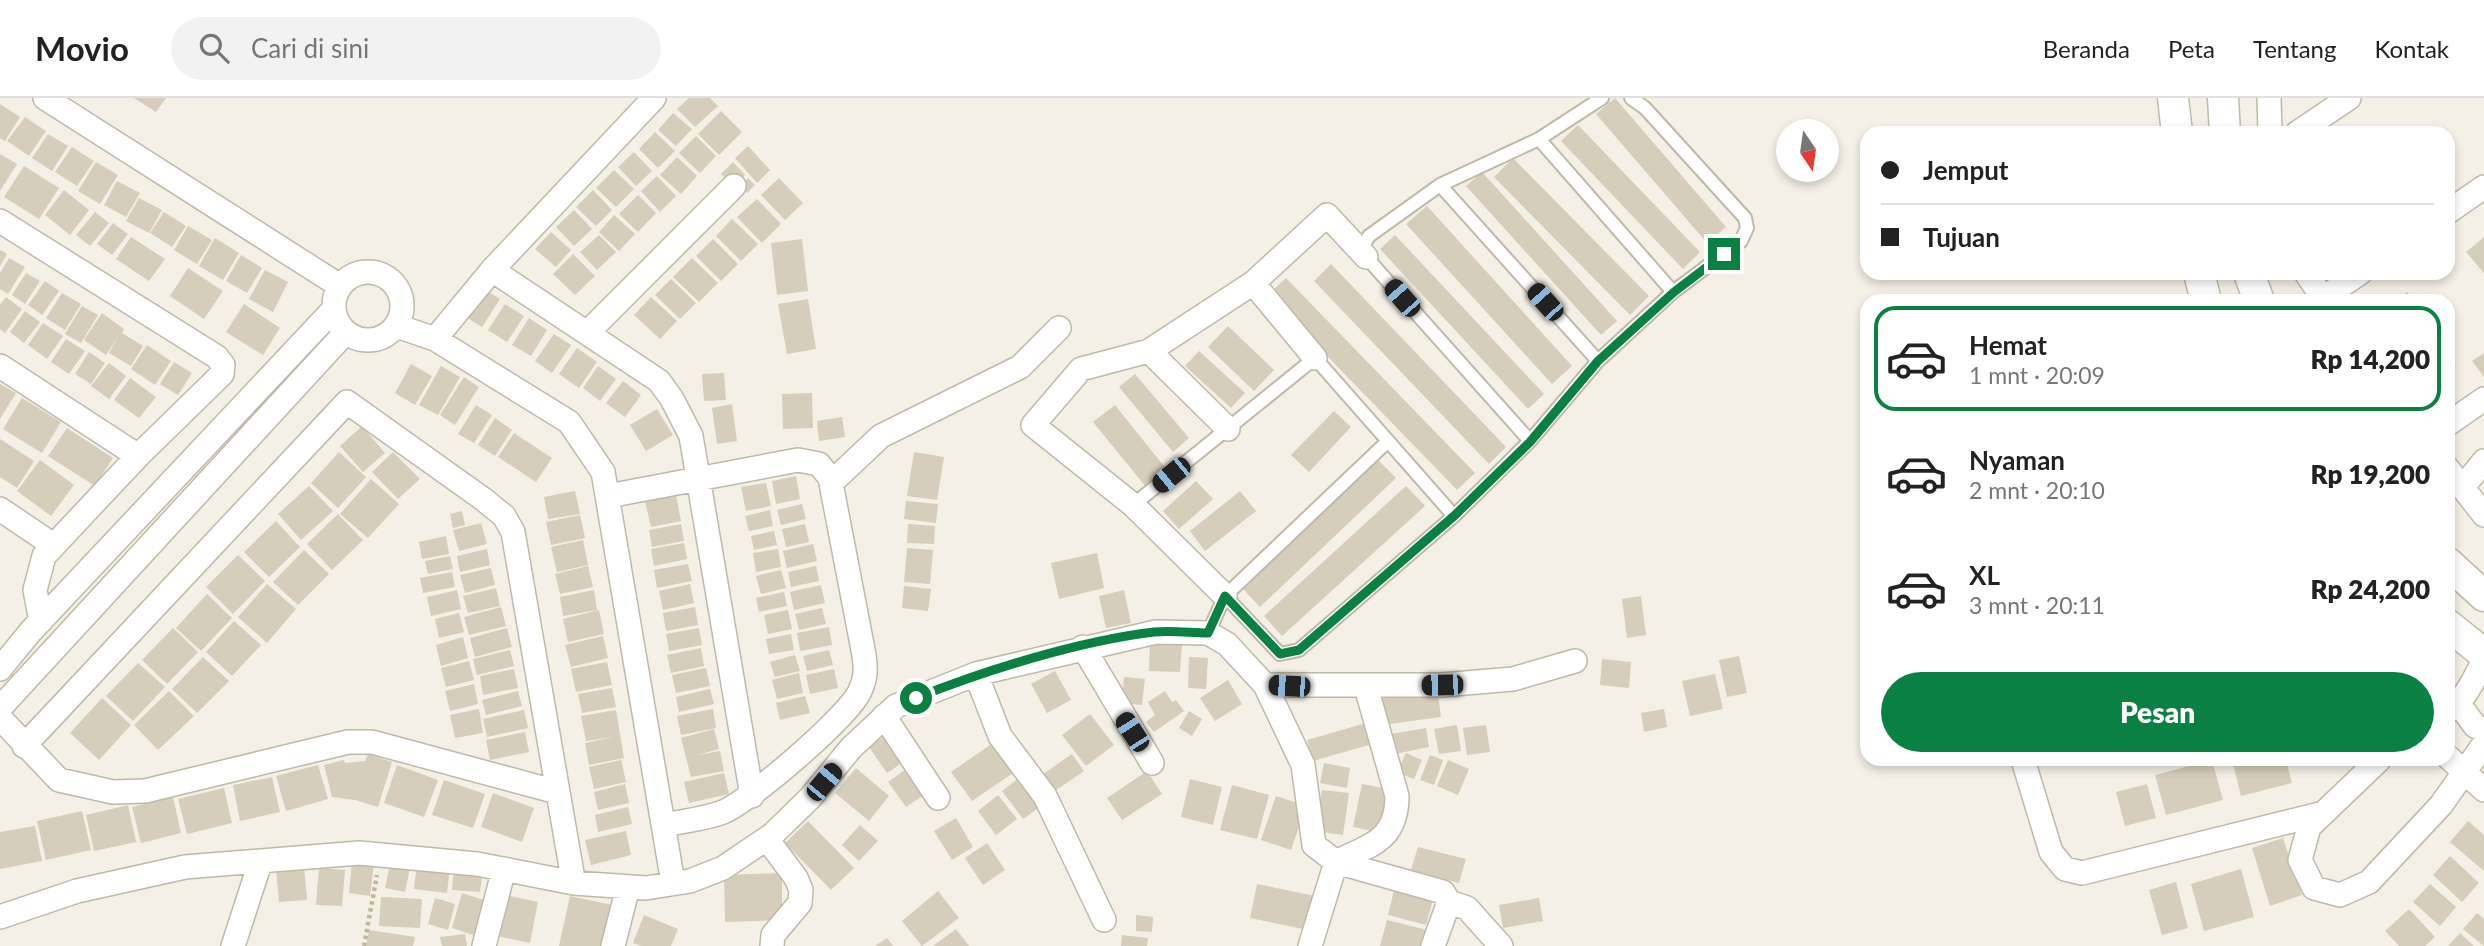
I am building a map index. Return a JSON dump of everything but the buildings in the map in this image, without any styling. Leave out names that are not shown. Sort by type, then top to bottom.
[{"type":"street","points":[[45,98],[340,286]]},
{"type":"street","points":[[435,339],[492,270],[654,98]]},
{"type":"street","points":[[2173,98],[2176,126]]},
{"type":"street","points":[[2216,126],[2222,98]]},
{"type":"street","points":[[2269,98],[2270,126]]},
{"type":"street","points":[[2307,126],[2349,98]]},
{"type":"street","points":[[587,333],[734,186]]},
{"type":"street","points":[[2455,207],[2484,187]]},
{"type":"street","points":[[1225,596],[1133,505],[1033,425],[1081,369],[1149,351],[1253,283],[1326,215],[1366,257]]},
{"type":"street","points":[[0,221],[217,357],[223,365],[222,374],[138,456],[44,556],[35,590],[41,621]]},
{"type":"street","points":[[492,270],[659,381],[691,436],[752,796]]},
{"type":"street","points":[[0,669],[41,621],[334,310],[340,286],[363,272],[376,272],[389,278],[398,288],[402,300],[402,314],[397,326],[386,336],[373,341],[358,339],[346,332],[338,322],[334,310]]},
{"type":"street","points":[[2332,294],[2351,280]]},
{"type":"street","points":[[1253,283],[1315,359]]},
{"type":"street","points":[[397,326],[435,339],[569,422],[603,472],[671,871]]},
{"type":"street","points":[[831,483],[881,436],[1020,367],[1059,328]]},
{"type":"street","points":[[0,708],[346,332]]},
{"type":"street","points":[[1149,351],[1227,429]]},
{"type":"street","points":[[0,366],[138,456]]},
{"type":"street","points":[[2455,419],[2484,399]]},
{"type":"street","points":[[23,746],[347,402],[483,499],[504,516],[513,533],[572,873]]},
{"type":"street","points":[[608,496],[798,460],[818,464],[831,483],[866,676],[859,694],[840,715],[752,796],[722,812],[665,825]]},
{"type":"street","points":[[2455,473],[2484,461]]},
{"type":"street","points":[[2455,478],[2484,514]]},
{"type":"street","points":[[0,509],[53,545]]},
{"type":"street","points":[[2455,569],[2484,596]]},
{"type":"street","points":[[2455,631],[2484,654]]},
{"type":"street","points":[[0,917],[77,891],[185,867],[359,853],[477,864],[574,883],[646,888],[690,881],[723,869],[767,839],[810,798],[851,748],[896,706],[976,674],[1083,647],[1156,632],[1208,633],[1227,645],[1265,685],[1303,765],[1314,845],[1336,862],[1443,892],[1449,902],[1467,908],[1501,946]]},
{"type":"street","points":[[1083,647],[1153,763]]},
{"type":"street","points":[[2455,704],[2484,660]]},
{"type":"street","points":[[1265,685],[1442,685],[1513,679],[1575,661]]},
{"type":"street","points":[[976,674],[1000,736],[1045,796],[1104,920]]},
{"type":"street","points":[[1310,946],[1336,862],[1385,837],[1397,809],[1397,796],[1366,687]]},
{"type":"street","points":[[2455,709],[2474,726],[2484,730]]},
{"type":"street","points":[[884,716],[938,798]]},
{"type":"street","points":[[0,718],[23,746],[59,780],[113,792],[145,791],[348,741],[383,744],[557,792]]},
{"type":"street","points":[[2373,766],[2309,827],[2300,860],[2314,888],[2340,895],[2369,882],[2441,805],[2456,764],[2484,744]]},
{"type":"street","points":[[2456,764],[2484,790]]},
{"type":"street","points":[[2025,766],[2052,852],[2065,869],[2082,873],[2325,812]]},
{"type":"street","points":[[767,839],[796,878],[801,890],[800,904],[773,935],[772,946]]},
{"type":"street","points":[[233,946],[260,863]]},
{"type":"street","points":[[484,946],[504,869]]},
{"type":"street","points":[[613,946],[628,887]]},
{"type":"street","points":[[1433,946],[1449,902]]},
{"type":"lane","points":[[1530,442],[1366,257],[1363,246],[1368,236],[1440,185],[1539,139],[1602,98]]},
{"type":"lane","points":[[1225,596],[1280,654],[1299,650],[1454,516],[1530,442],[1598,361],[1674,292],[1741,241],[1747,228],[1745,218],[1646,108],[1631,98]]},
{"type":"lane","points":[[1539,139],[1674,292]]},
{"type":"lane","points":[[1440,185],[1598,361]]},
{"type":"lane","points":[[1133,505],[1315,359],[1454,516]]},
{"type":"lane","points":[[1208,633],[1225,596],[1388,441]]},
{"type":"path","points":[[364,946],[381,856]]},
{"type":"route","points":[[916,698],[976,674],[1083,647],[1156,632],[1208,633],[1225,596],[1280,654],[1299,650],[1454,516],[1530,442],[1598,361],[1674,292],[1724,254]]}]
